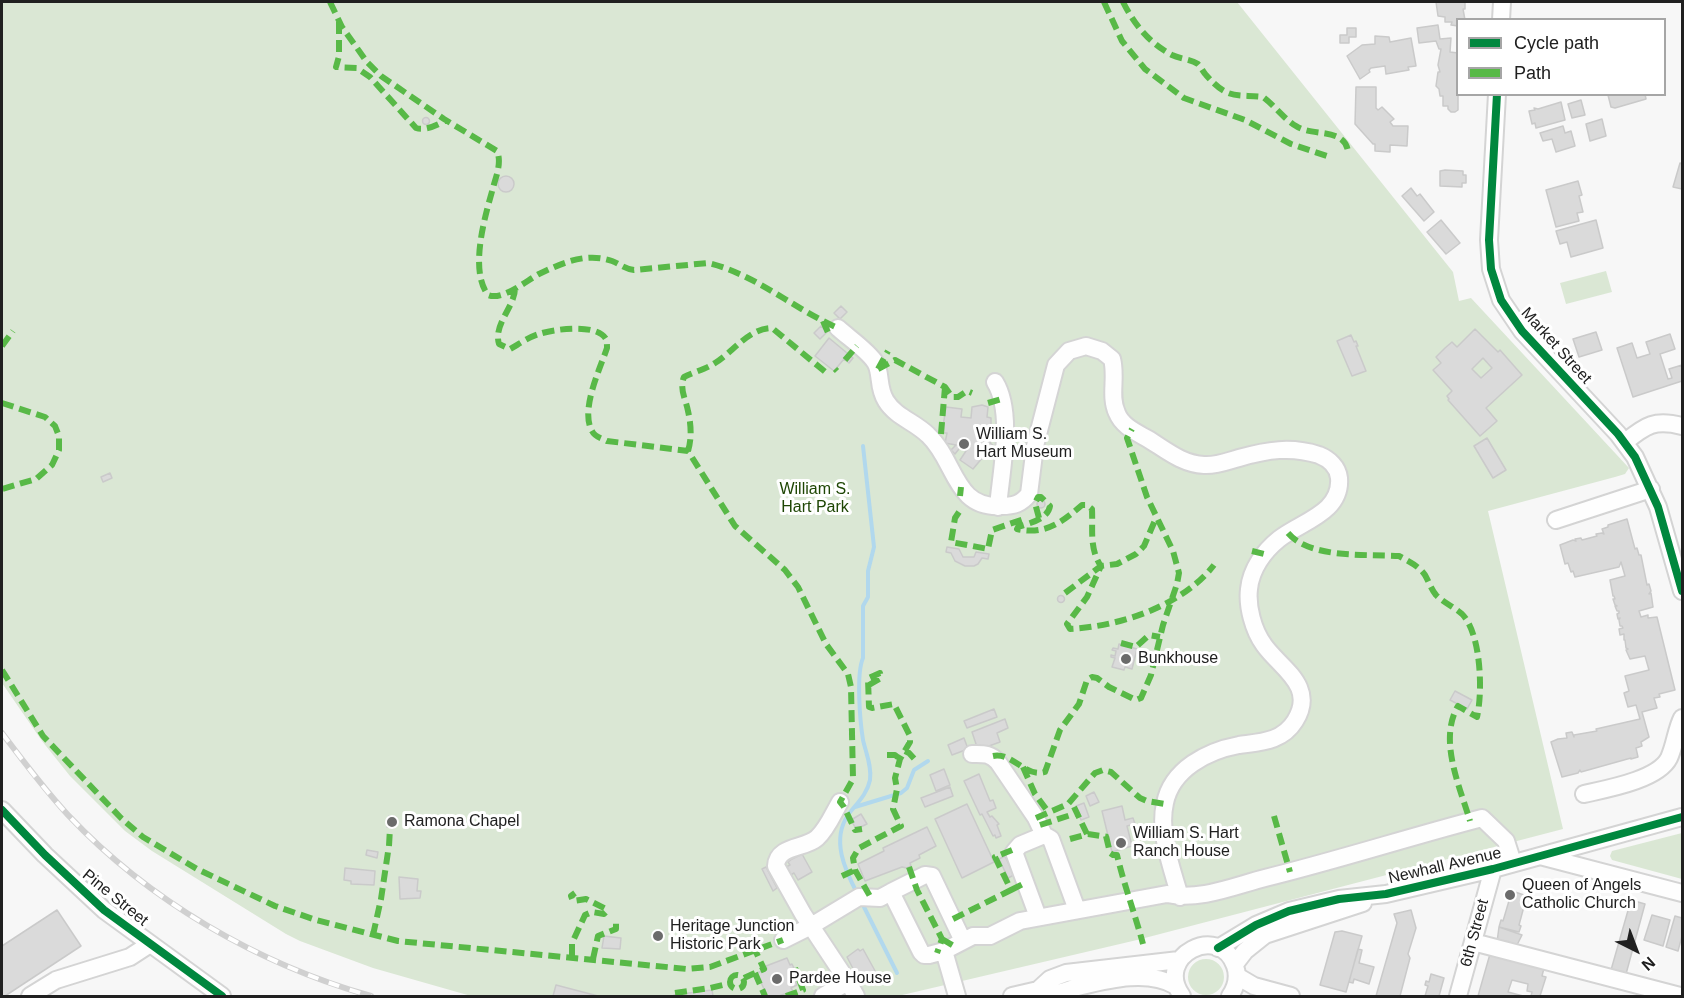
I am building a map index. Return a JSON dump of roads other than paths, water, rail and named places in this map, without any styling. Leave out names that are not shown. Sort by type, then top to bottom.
[{"type":"street","points":[[1501,18],[1502,2]]},
{"type":"street","name":"Market Street","points":[[1497,96],[1489,240],[1491,268],[1500,300],[1522,330],[1625,442],[1651,489],[1683,591]]},
{"type":"street","points":[[838,328],[873,359],[879,369],[880,390],[887,403],[900,416],[929,435],[970,500],[980,504],[998,507],[1016,506],[1029,494],[1035,446],[1056,365],[1069,351],[1086,346],[1102,351],[1112,359],[1114,404],[1122,421],[1167,452],[1190,464],[1207,466],[1220,464],[1282,448],[1327,458],[1337,472],[1338,486],[1330,506],[1279,539],[1265,552],[1253,573],[1249,589],[1251,612],[1259,636],[1298,684],[1301,702],[1299,712],[1295,721],[1282,735],[1264,742],[1219,750],[1202,757],[1183,771],[1175,782],[1164,804],[1164,819],[1166,842],[1180,897]]},
{"type":"street","points":[[995,382],[1002,399],[1005,427],[998,507]]},
{"type":"street","points":[[1625,442],[1641,429],[1652,424],[1663,422],[1683,426]]},
{"type":"street","points":[[1556,520],[1651,489]]},
{"type":"street","points":[[1584,794],[1637,780],[1665,764],[1670,757],[1683,718]]},
{"type":"street","points":[[972,754],[993,756],[1036,818],[1044,836],[1051,839],[1077,910]]},
{"type":"street","points":[[823,996],[852,989],[803,914],[776,866],[776,861],[784,852],[814,841],[824,831],[840,802]]},
{"type":"street","name":"Pine Street","points":[[2,810],[45,855],[104,910],[222,996]]},
{"type":"street","name":"Newhall Avenue","points":[[1218,948],[1256,925],[1289,911],[1339,899],[1386,894],[1493,869],[1683,817]]},
{"type":"street","points":[[891,892],[921,952],[929,955],[944,951],[973,936],[990,936],[1020,921],[1167,894],[1180,897],[1203,894],[1314,866],[1482,818],[1506,841],[1514,863]]},
{"type":"street","points":[[1038,917],[1014,852],[1020,845],[1044,836]]},
{"type":"street","points":[[1539,856],[1683,893]]},
{"type":"street","name":"6th Street","points":[[1458,996],[1493,869]]},
{"type":"street","points":[[783,940],[859,897],[880,898],[926,875],[932,876],[963,941]]},
{"type":"street","name":"Newhall Avenue","points":[[1236,970],[1245,951],[1265,935],[1386,894]]},
{"type":"street","points":[[1473,942],[1680,996]]},
{"type":"street","points":[[30,996],[56,980],[130,957],[150,944]]},
{"type":"street","points":[[1179,991],[1176,970],[1179,960],[1196,947],[1207,945],[1218,948],[1230,956],[1236,970],[1254,986],[1291,996]]},
{"type":"street","points":[[944,951],[957,996]]},
{"type":"street","points":[[1018,996],[1038,990],[1050,979],[1066,974],[1179,960]]},
{"type":"street","points":[[1230,996],[1235,987],[1236,970]]},
{"type":"street","points":[[1038,990],[1050,995],[1103,981],[1150,977],[1162,979],[1179,991]]},
{"type":"waterway","points":[[857,893],[844,865],[840,845],[843,825],[861,799],[870,780],[859,698],[863,658],[863,606],[868,597],[868,571],[874,547],[863,446]]},
{"type":"waterway","points":[[855,807],[901,793],[907,788],[914,770],[928,761]]},
{"type":"waterway","points":[[862,903],[897,973]]},
{"type":"railway","points":[[2,733],[68,815],[100,846],[170,902],[207,926],[287,966],[329,983],[371,996]]},
{"type":"place","name":"William S. Hart Museum","points":[[964,444]]},
{"type":"place","name":"Bunkhouse","points":[[1126,659]]},
{"type":"place","name":"Ramona Chapel","points":[[392,822]]},
{"type":"place","name":"William S. Hart Ranch House","points":[[1121,843]]},
{"type":"place","name":"Queen of Angels Catholic Church","points":[[1510,895]]},
{"type":"place","name":"Heritage Junction Historic Park","points":[[658,936]]},
{"type":"place","name":"Pardee House","points":[[777,979]]},
{"type":"park label","name":"William S. Hart Park","points":[[815,499]]}]
